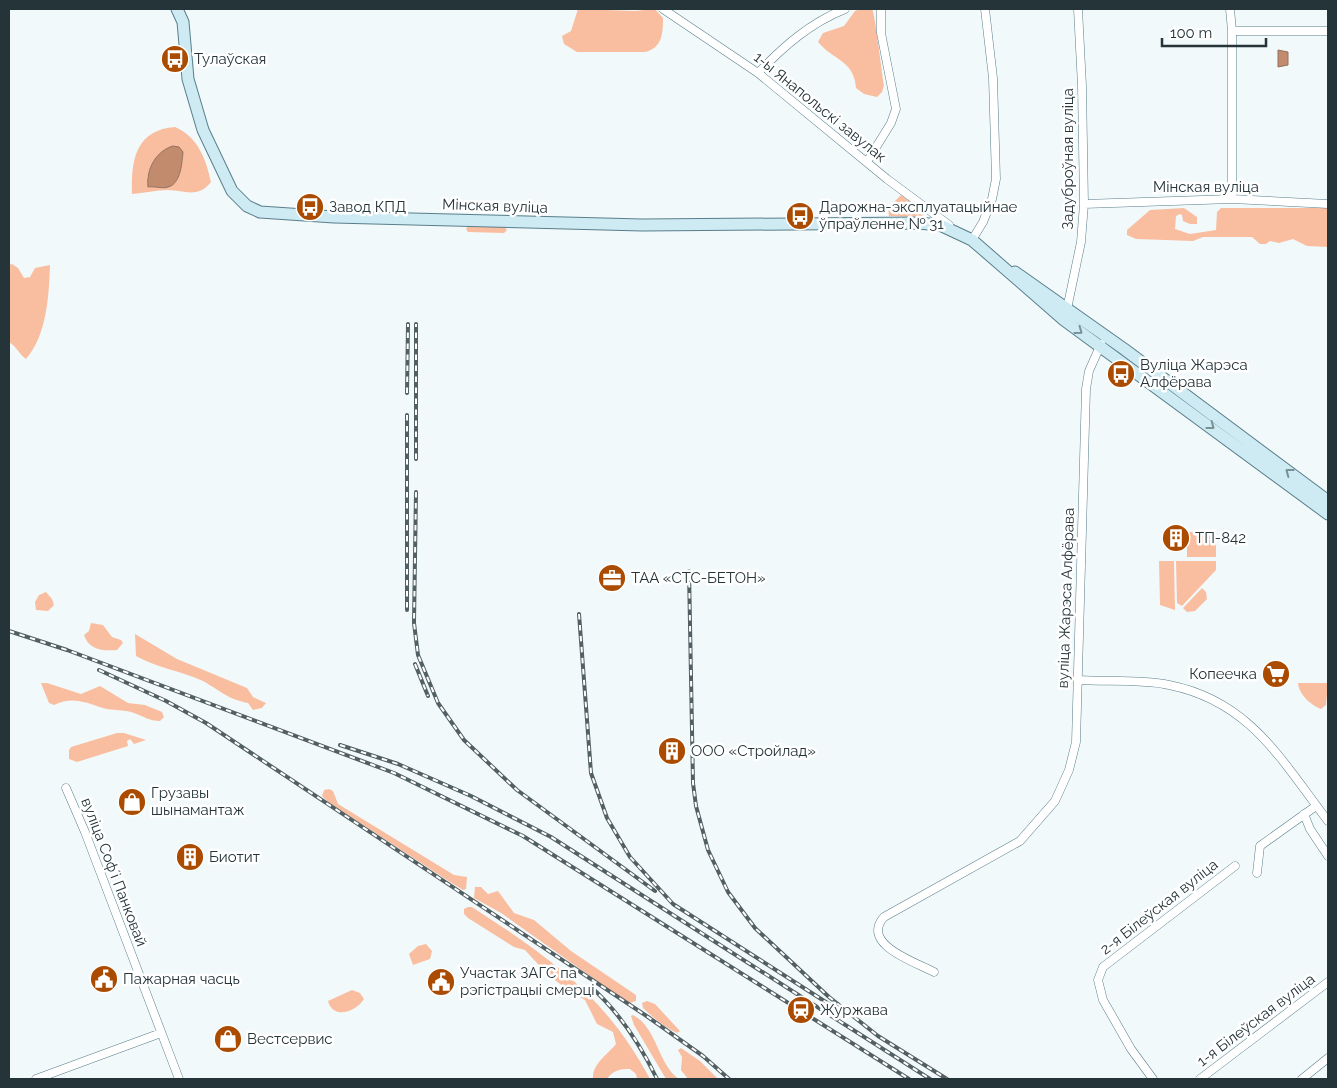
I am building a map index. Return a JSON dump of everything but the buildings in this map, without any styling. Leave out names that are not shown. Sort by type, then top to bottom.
[{"type":"main road","name":"Мінская вуліца","points":[[177,9],[182,22],[188,79],[203,130],[232,191],[247,206],[260,212],[334,217],[642,225],[924,223],[940,225],[972,240],[1102,340]]},
{"type":"main road","points":[[1102,340],[1328,502]]},
{"type":"main road","points":[[1102,340],[1147,382],[1170,395],[1328,514]]},
{"type":"street","name":"1-ы Янапольскі завулак","points":[[663,9],[673,12],[758,73],[867,162],[956,231]]},
{"type":"street","points":[[758,73],[785,45],[813,24],[845,9]]},
{"type":"street","points":[[867,162],[891,123],[896,109],[881,33],[881,9]]},
{"type":"street","points":[[972,240],[983,222],[992,199],[996,178],[993,78],[985,9]]},
{"type":"street","name":"Задуброўная вуліца","points":[[1066,314],[1081,242],[1084,204],[1082,86],[1078,9]]},
{"type":"street","points":[[1230,9],[1232,31],[1232,199]]},
{"type":"street","points":[[1232,31],[1328,32]]},
{"type":"street","name":"Мінская вуліца","points":[[1084,204],[1232,199],[1328,204]]},
{"type":"street","name":"вуліца Жарэса Алфёрава","points":[[934,972],[888,948],[879,940],[876,933],[878,924],[884,917],[1015,846],[1055,800],[1069,770],[1076,742],[1086,389],[1089,370],[1102,340]]},
{"type":"street","points":[[1078,680],[1167,684],[1198,692],[1221,702],[1236,712],[1263,737],[1328,821]]},
{"type":"street","name":"вуліца Софʼі Панковай","points":[[66,788],[86,832],[179,1079]]},
{"type":"street","points":[[1257,874],[1260,846],[1316,806]]},
{"type":"street","points":[[1304,814],[1310,829],[1328,856]]},
{"type":"street","name":"2-я Білеўская вуліца","points":[[1153,1079],[1130,1049],[1103,1000],[1098,980],[1103,968],[1234,866]]},
{"type":"street","name":"1-я Білеўская вуліца","points":[[1200,1079],[1328,982]]},
{"type":"street","points":[[36,1079],[161,1033]]},
{"type":"street","points":[[1302,1079],[1328,1058]]},
{"type":"shaded area","points":[[578,9],[635,11],[655,9],[663,18],[660,40],[655,47],[645,52],[577,52],[564,44],[562,36],[571,31]]},
{"type":"shaded area","points":[[872,9],[875,21],[884,85],[882,92],[877,97],[864,94],[856,88],[854,79],[847,66],[818,42],[823,33],[844,26],[855,11]]},
{"type":"shaded area","points":[[1278,50],[1288,52],[1288,65],[1278,67]]},
{"type":"shaded area","points":[[175,127],[183,131],[200,150],[211,182],[202,190],[191,192],[159,190],[132,194],[133,170],[138,149],[151,134],[162,129]],"holes":[[[158,155],[183,159],[177,181],[166,188],[158,186],[147,178],[151,166]]]},
{"type":"shaded area","points":[[179,147],[183,152],[180,172],[176,182],[166,188],[148,187],[149,174],[153,162],[167,148]]},
{"type":"shaded area","points":[[901,195],[924,212],[923,217],[889,216],[888,208]]},
{"type":"shaded area","points":[[1184,208],[1197,217],[1197,224],[1183,221],[1180,214],[1176,216],[1175,229],[1190,234],[1216,230],[1217,212],[1221,208],[1328,208],[1328,247],[1307,246],[1293,239],[1279,243],[1270,241],[1266,244],[1260,244],[1252,237],[1203,237],[1193,241],[1136,239],[1127,235],[1127,230],[1150,210]]},
{"type":"shaded area","points":[[468,226],[505,227],[507,230],[504,233],[468,232],[466,229]]},
{"type":"shaded area","points":[[12,264],[18,268],[24,278],[30,277],[35,268],[50,265],[48,302],[43,327],[26,359],[9,342],[9,265]]},
{"type":"shaded area","points":[[1187,532],[1216,532],[1216,557],[1187,557]]},
{"type":"shaded area","points":[[1159,561],[1174,561],[1175,610],[1160,605]]},
{"type":"shaded area","points":[[1176,561],[1216,561],[1216,570],[1182,606],[1177,603]]},
{"type":"shaded area","points":[[1202,588],[1206,592],[1207,599],[1195,611],[1187,612],[1183,608]]},
{"type":"shaded area","points":[[46,592],[54,605],[48,611],[36,610],[35,602],[39,595]]},
{"type":"shaded area","points":[[91,623],[103,625],[112,637],[121,640],[123,643],[117,650],[101,650],[93,647],[84,635],[89,631]]},
{"type":"shaded area","points":[[135,634],[177,659],[247,688],[253,697],[266,703],[262,708],[253,710],[248,703],[229,697],[203,681],[152,664],[136,656]]},
{"type":"shaded area","points":[[41,683],[47,683],[81,694],[100,686],[128,703],[145,705],[162,712],[164,717],[160,721],[153,720],[130,712],[107,709],[73,700],[54,705],[49,703]]},
{"type":"shaded area","points":[[1298,683],[1328,683],[1326,705],[1321,709],[1313,705],[1303,695]]},
{"type":"shaded area","points":[[117,733],[124,733],[146,740],[134,744],[130,739],[127,741],[128,746],[77,762],[69,759],[71,747]]},
{"type":"shaded area","points":[[329,789],[333,791],[338,804],[454,875],[467,877],[466,889],[463,890],[450,882],[328,802],[322,796],[324,790]]},
{"type":"shaded area","points":[[475,887],[481,887],[488,894],[498,891],[514,913],[534,920],[571,951],[636,995],[636,1001],[630,1003],[617,995],[501,913],[474,898]]},
{"type":"shaded area","points":[[472,907],[526,943],[551,962],[595,1001],[633,1050],[650,1079],[637,1079],[636,1074],[630,1069],[623,1069],[612,1074],[607,1079],[593,1079],[597,1064],[616,1044],[613,1032],[597,1024],[585,1000],[547,974],[525,950],[514,947],[468,918],[464,914],[464,909]]},
{"type":"shaded area","points":[[426,944],[432,951],[430,959],[413,965],[409,954],[418,946]]},
{"type":"shaded area","points":[[352,990],[360,993],[364,999],[360,1004],[345,1012],[335,1011],[331,1007],[328,1001]]},
{"type":"shaded area","points":[[647,1001],[655,1004],[680,1031],[677,1033],[673,1031],[647,1012],[643,1008],[642,1003]]},
{"type":"shaded area","points":[[633,1015],[647,1028],[666,1065],[679,1079],[666,1079],[634,1025],[631,1016]]},
{"type":"shaded area","points":[[681,1048],[700,1061],[718,1079],[688,1079],[681,1070],[682,1057],[678,1050]]},
{"type":"railway","points":[[407,393],[408,324]]},
{"type":"railway","points":[[416,324],[416,459]]},
{"type":"railway","points":[[407,415],[407,610]]},
{"type":"railway","points":[[416,492],[414,623],[418,655],[438,703],[464,740],[517,790],[655,891]]},
{"type":"railway","points":[[689,571],[693,783],[696,806],[708,850],[728,892],[755,928],[829,997],[878,1036],[947,1079]]},
{"type":"railway","points":[[579,614],[591,773],[607,818],[630,857],[673,904],[832,1006]]},
{"type":"railway","points":[[9,631],[67,650],[394,773],[523,836],[909,1079]]},
{"type":"railway","points":[[415,664],[428,696]]},
{"type":"railway","points":[[99,670],[166,701],[206,723],[648,1017],[703,1056],[729,1079]]},
{"type":"railway","points":[[340,745],[398,764],[471,796],[551,837],[930,1079]]},
{"type":"railway","points":[[591,987],[620,1018],[644,1054],[657,1079]]},
{"type":"place","name":"Тулаўская","points":[[175,59]]},
{"type":"place","name":"Завод КПД","points":[[310,207]]},
{"type":"place","name":"Дарожна-эксплуатацыйнае ўпраўленне № 31","points":[[800,216]]},
{"type":"place","name":"Вуліца Жарэса Алфёрава","points":[[1121,374]]},
{"type":"place","name":"ТП-842","points":[[1176,538]]},
{"type":"place","name":"ТАА «СТС-БЕТОН»","points":[[612,578]]},
{"type":"place","name":"Копеечка","points":[[1276,674]]},
{"type":"place","name":"ООО «Стройлад»","points":[[672,751]]},
{"type":"place","name":"Грузавы шынамантаж","points":[[132,802]]},
{"type":"place","name":"Биотит","points":[[190,857]]},
{"type":"place","name":"Пажарная часць","points":[[104,979]]},
{"type":"place","name":"Участак ЗАГС па рэгістрацыі смерці","points":[[441,982]]},
{"type":"place","name":"Журжава","points":[[801,1010]]},
{"type":"place","name":"Вестсервис","points":[[228,1039]]}]
